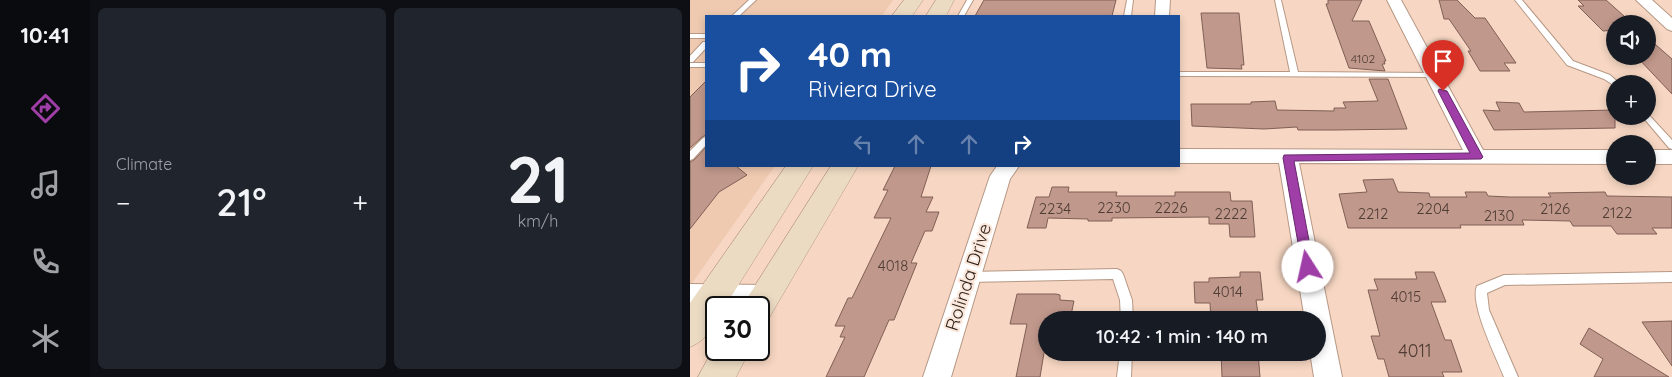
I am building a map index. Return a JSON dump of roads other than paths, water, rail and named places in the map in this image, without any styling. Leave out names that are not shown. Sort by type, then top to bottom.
[{"type":"main road","points":[[903,15],[914,0]]},
{"type":"main road","points":[[937,15],[945,0]]},
{"type":"main road","points":[[690,331],[702,294],[799,167]]},
{"type":"main road","points":[[765,296],[843,167]]},
{"type":"main road","points":[[716,377],[725,361]]},
{"type":"street","points":[[1162,15],[1163,0]]},
{"type":"street","points":[[1394,0],[1477,157]]},
{"type":"street","points":[[1643,0],[1672,26]]},
{"type":"street","points":[[1180,156],[1288,158],[1606,157]]},
{"type":"street","points":[[1656,157],[1672,157]]},
{"type":"street","points":[[1288,158],[1328,377]]},
{"type":"street","name":"Rolinda Drive","points":[[937,377],[968,277],[1005,171]]},
{"type":"street","points":[[702,294],[717,296]]},
{"type":"lane","points":[[737,15],[753,0]]},
{"type":"lane","points":[[961,15],[970,0]]},
{"type":"lane","points":[[1128,15],[1130,0]]},
{"type":"lane","points":[[1278,0],[1294,73]]},
{"type":"lane","points":[[1518,0],[1570,63],[1606,76]]},
{"type":"lane","points":[[690,36],[705,36]]},
{"type":"lane","points":[[690,60],[705,45]]},
{"type":"lane","points":[[690,65],[705,66]]},
{"type":"lane","points":[[1180,74],[1434,75]]},
{"type":"lane","points":[[1654,125],[1672,146]]},
{"type":"lane","points":[[690,157],[705,141]]},
{"type":"lane","points":[[968,277],[1116,274],[1126,300],[1127,311]]},
{"type":"lane","points":[[1511,377],[1483,310],[1482,290],[1504,280],[1672,277]]},
{"type":"lane","points":[[1124,377],[1125,361]]}]
